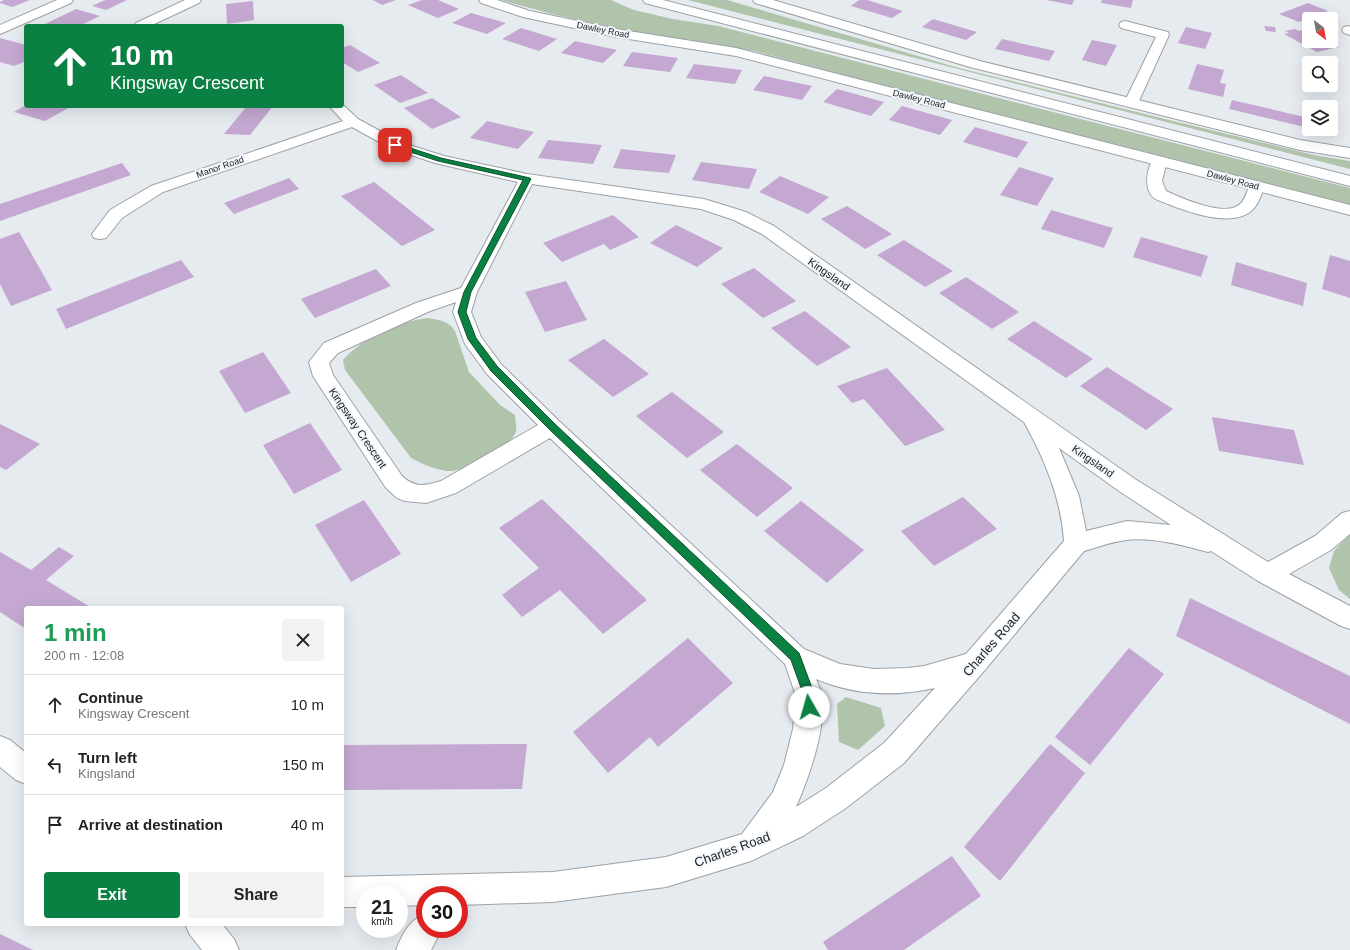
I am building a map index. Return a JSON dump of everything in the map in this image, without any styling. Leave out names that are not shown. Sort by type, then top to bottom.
[{"type":"street","points":[[0,30],[67,0]]},
{"type":"street","points":[[144,24],[195,0]]},
{"type":"street","name":"Dawley Road","points":[[485,0],[527,14],[616,33],[736,52],[1350,210]]},
{"type":"street","points":[[649,0],[1350,181]]},
{"type":"street","points":[[759,0],[816,16],[935,54],[1300,144],[1350,153]]},
{"type":"street","points":[[1125,25],[1163,35],[1131,102]]},
{"type":"street","name":"Kingsland","points":[[338,108],[354,122],[395,145],[440,160],[527,179],[704,204],[740,216],[768,230],[1127,485],[1267,574],[1350,618]]},
{"type":"street","name":"Manor Road","points":[[100,234],[116,214],[157,189],[354,122]]},
{"type":"street","points":[[1159,161],[1154,181],[1159,194],[1202,210],[1227,214],[1242,211],[1249,204],[1257,186]]},
{"type":"street","points":[[527,179],[468,292],[462,312],[472,339],[494,368],[552,427],[795,657],[839,676],[872,682],[918,679],[952,673],[975,663]]},
{"type":"street","name":"Kingsway Crescent","points":[[468,292],[423,307],[331,348],[319,362],[323,376],[394,482],[405,492],[426,494],[448,487],[552,427]]},
{"type":"street","points":[[1032,417],[1065,483],[1075,523],[1076,544],[1133,530],[1190,537],[1221,545]]},
{"type":"street","points":[[1267,574],[1323,543],[1350,520]]},
{"type":"street","name":"Charles Road","points":[[468,893],[553,886],[666,872],[751,846],[793,826],[836,798],[894,753],[975,663],[1076,544]]},
{"type":"street","points":[[751,846],[784,802],[798,765],[807,730],[809,696],[795,657]]},
{"type":"street","points":[[0,750],[24,768]]},
{"type":"street","name":"Charles Road","points":[[344,892],[416,893]]},
{"type":"street","points":[[203,926],[223,950]]},
{"type":"street","points":[[412,950],[420,938]]},
{"type":"green space","points":[[501,0],[611,0],[634,10],[673,19],[718,26],[1350,188],[1350,208],[754,51],[648,36],[552,14]]},
{"type":"green space","points":[[688,0],[727,0],[959,68],[1314,155],[1350,161],[1350,169]]},
{"type":"green space","points":[[428,318],[436,319],[450,325],[453,328],[469,372],[500,405],[515,415],[516,431],[513,438],[506,445],[497,452],[475,464],[454,471],[437,469],[411,458],[345,370],[343,360],[360,345],[382,332],[406,323]]},
{"type":"green space","points":[[1350,534],[1350,599],[1339,590],[1329,568],[1334,551]]},
{"type":"green space","points":[[846,697],[881,708],[885,726],[858,750],[839,742],[837,704]]},
{"type":"building","points":[[4,0],[30,0],[12,7],[0,3]]},
{"type":"building","points":[[105,0],[127,0],[106,10],[92,6]]},
{"type":"building","points":[[373,0],[396,0],[382,5]]},
{"type":"building","points":[[422,0],[438,0],[459,9],[438,18],[408,5]]},
{"type":"building","points":[[859,0],[867,0],[903,11],[892,18],[851,6]]},
{"type":"building","points":[[1046,0],[1074,0],[1072,5]]},
{"type":"building","points":[[1102,0],[1133,0],[1131,8],[1101,3]]},
{"type":"building","points":[[253,1],[254,20],[227,24],[226,4]]},
{"type":"building","points":[[1308,3],[1328,11],[1302,12],[1302,21],[1299,22],[1279,14]]},
{"type":"building","points":[[76,9],[100,16],[83,24],[45,24]]},
{"type":"building","points":[[471,13],[506,23],[487,34],[452,23]]},
{"type":"building","points":[[933,19],[977,32],[966,40],[922,27]]},
{"type":"building","points":[[1264,26],[1275,27],[1276,32],[1266,31]]},
{"type":"building","points":[[1186,27],[1212,33],[1205,49],[1178,43]]},
{"type":"building","points":[[521,28],[557,39],[539,51],[502,39]]},
{"type":"building","points":[[1295,29],[1299,31],[1302,30],[1302,44],[1284,34],[1289,33],[1285,31]]},
{"type":"building","points":[[0,38],[24,44],[24,62],[14,66],[0,62]]},
{"type":"building","points":[[1002,39],[1055,51],[1049,61],[995,49]]},
{"type":"building","points":[[1092,40],[1117,45],[1106,66],[1082,60]]},
{"type":"building","points":[[575,41],[617,50],[603,63],[561,53]]},
{"type":"building","points":[[350,45],[380,63],[358,72],[344,63],[344,47]]},
{"type":"building","points":[[1310,48],[1335,48],[1317,52]]},
{"type":"building","points":[[632,52],[678,58],[670,72],[623,66]]},
{"type":"building","points":[[694,64],[742,70],[735,84],[686,78]]},
{"type":"building","points":[[1197,64],[1224,70],[1220,83],[1226,84],[1223,97],[1188,89]]},
{"type":"building","points":[[401,75],[428,93],[400,103],[374,85]]},
{"type":"building","points":[[764,76],[812,86],[802,100],[753,90]]},
{"type":"building","points":[[837,89],[884,102],[871,116],[823,102]]},
{"type":"building","points":[[432,98],[461,117],[432,129],[404,108]]},
{"type":"building","points":[[1232,100],[1302,116],[1302,126],[1229,109]]},
{"type":"building","points":[[24,106],[24,108],[68,108],[45,121],[14,112]]},
{"type":"building","points":[[902,106],[952,120],[940,135],[889,120]]},
{"type":"building","points":[[245,108],[271,108],[250,135],[224,134]]},
{"type":"building","points":[[487,121],[534,132],[518,149],[470,138]]},
{"type":"building","points":[[975,127],[1028,142],[1017,158],[963,142]]},
{"type":"building","points":[[548,140],[602,145],[593,164],[538,158]]},
{"type":"building","points":[[621,149],[676,155],[669,173],[613,168]]},
{"type":"building","points":[[701,162],[757,169],[749,189],[692,180]]},
{"type":"building","points":[[122,163],[131,175],[0,221],[0,204]]},
{"type":"building","points":[[1019,167],[1054,178],[1037,206],[1000,195]]},
{"type":"building","points":[[780,176],[829,197],[808,214],[759,192]]},
{"type":"building","points":[[289,178],[299,189],[234,214],[224,203]]},
{"type":"building","points":[[374,182],[435,230],[402,246],[341,196]]},
{"type":"building","points":[[847,206],[892,234],[865,249],[821,219]]},
{"type":"building","points":[[1051,210],[1113,228],[1104,248],[1041,229]]},
{"type":"building","points":[[613,215],[639,237],[610,250],[604,244],[562,262],[543,243]]},
{"type":"building","points":[[676,225],[723,248],[697,267],[650,243]]},
{"type":"building","points":[[19,232],[52,290],[11,306],[0,284],[0,239]]},
{"type":"building","points":[[1141,237],[1208,256],[1201,277],[1133,257]]},
{"type":"building","points":[[904,240],[953,271],[925,287],[877,255]]},
{"type":"building","points":[[1330,255],[1350,261],[1350,298],[1322,289]]},
{"type":"building","points":[[181,260],[194,277],[66,329],[56,309]]},
{"type":"building","points":[[1236,262],[1307,283],[1303,306],[1231,285]]},
{"type":"building","points":[[754,268],[796,301],[763,318],[721,284]]},
{"type":"building","points":[[376,269],[391,286],[315,318],[301,299]]},
{"type":"building","points":[[966,277],[1019,312],[992,329],[939,293]]},
{"type":"building","points":[[566,281],[587,320],[545,332],[525,292]]},
{"type":"building","points":[[805,311],[851,347],[817,366],[771,328]]},
{"type":"building","points":[[1034,321],[1093,359],[1066,378],[1007,339]]},
{"type":"building","points":[[604,339],[649,374],[613,397],[568,360]]},
{"type":"building","points":[[263,352],[291,393],[245,413],[219,371]]},
{"type":"building","points":[[1107,367],[1173,409],[1146,430],[1080,386]]},
{"type":"building","points":[[887,368],[945,430],[905,446],[864,399],[852,403],[837,386]]},
{"type":"building","points":[[672,392],[724,432],[687,458],[636,416]]},
{"type":"building","points":[[1212,417],[1294,430],[1304,465],[1219,451]]},
{"type":"building","points":[[310,423],[342,470],[294,494],[263,445]]},
{"type":"building","points":[[0,424],[40,444],[6,470],[0,467]]},
{"type":"building","points":[[737,444],[793,488],[757,517],[700,470]]},
{"type":"building","points":[[963,497],[997,529],[934,566],[901,531]]},
{"type":"building","points":[[542,499],[647,600],[603,634],[560,590],[522,617],[502,595],[539,568],[499,528]]},
{"type":"building","points":[[364,500],[401,554],[351,582],[315,525]]},
{"type":"building","points":[[801,501],[864,550],[827,583],[764,531]]},
{"type":"building","points":[[59,547],[74,556],[46,580],[89,606],[24,606],[24,628],[0,612],[0,552],[31,570]]},
{"type":"building","points":[[1190,598],[1350,676],[1350,724],[1176,636]]},
{"type":"building","points":[[688,638],[733,683],[658,747],[650,737],[608,773],[573,732]]},
{"type":"building","points":[[1129,648],[1164,674],[1090,765],[1055,737]]},
{"type":"building","points":[[527,744],[522,789],[344,790],[344,745]]},
{"type":"building","points":[[1050,744],[1085,773],[1000,881],[964,847]]},
{"type":"building","points":[[952,856],[981,896],[904,950],[828,950],[823,942]]},
{"type":"building","points":[[0,934],[33,950],[0,950]]},
{"type":"route","points":[[395,145],[440,160],[527,179],[468,292],[462,312],[472,339],[494,368],[552,427],[795,657],[809,696],[809,707]]}]
